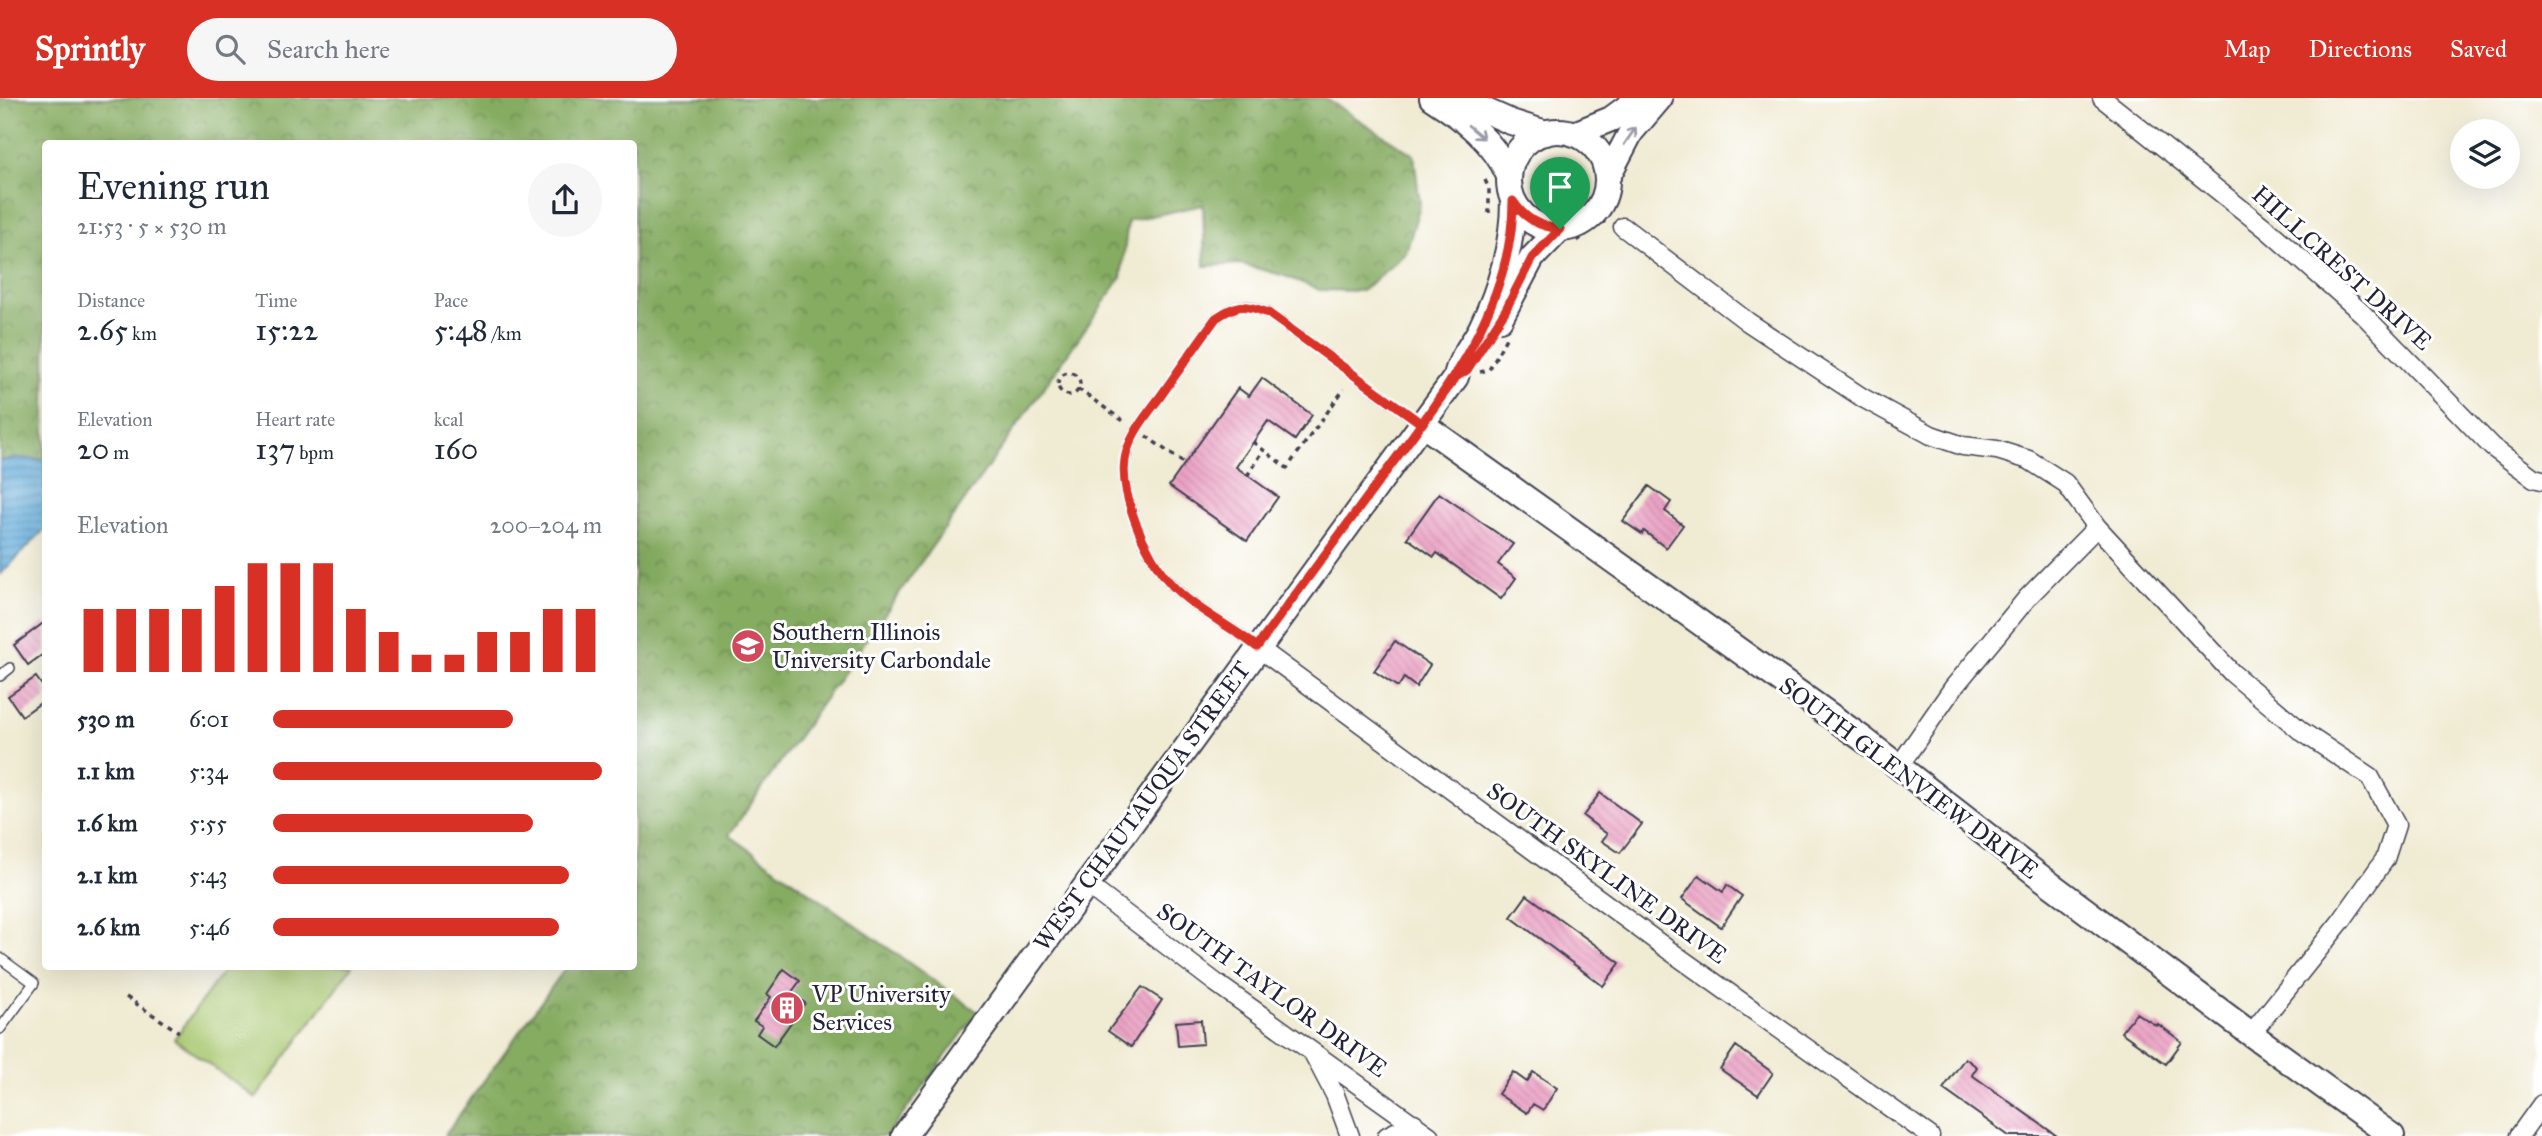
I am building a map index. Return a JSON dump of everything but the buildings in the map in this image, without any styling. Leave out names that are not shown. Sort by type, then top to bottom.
[{"type":"street","points":[[1432,98],[1481,135],[1498,154],[1509,176]]},
{"type":"street","points":[[1457,98],[1511,122],[1546,133]]},
{"type":"street","points":[[1574,134],[1611,119],[1640,98]]},
{"type":"street","name":"WEST CHAUTAUQUA STREET","points":[[904,1136],[1257,647],[1456,377],[1467,370],[1484,346],[1532,258],[1560,229],[1578,224],[1594,213],[1604,197],[1606,178],[1631,132],[1660,98]]},
{"type":"street","name":"HILLCREST DRIVE","points":[[2102,98],[2269,231],[2362,313],[2492,447],[2534,478],[2542,480]]},
{"type":"street","points":[[1509,176],[1512,160],[1519,149],[1531,139],[1559,131],[1586,140],[1603,162],[1606,178]]},
{"type":"street","name":"WEST CHAUTAUQUA STREET","points":[[1456,377],[1458,366],[1480,329],[1497,289],[1510,233],[1513,201],[1509,176]]},
{"type":"street","points":[[1513,201],[1530,220],[1544,227],[1560,229]]},
{"type":"street","points":[[1623,227],[1748,322],[1863,398],[1931,435],[1963,446],[1997,450],[2029,460],[2065,483],[2097,527],[2232,673],[2301,731],[2370,777],[2396,825],[2385,859],[2342,920],[2251,1034]]},
{"type":"street","name":"SOUTH GLENVIEW DRIVE","points":[[1422,424],[1899,766],[2024,864],[2392,1136]]},
{"type":"street","points":[[1899,766],[1953,688],[2028,597],[2097,527]]},
{"type":"street","name":"SOUTH SKYLINE DRIVE","points":[[1257,647],[1670,951],[1930,1136]]},
{"type":"street","name":"SOUTH TAYLOR DRIVE","points":[[1086,884],[1216,983],[1430,1136]]},
{"type":"street","points":[[1311,1050],[1335,1096],[1350,1136]]},
{"type":"street","points":[[2519,1136],[2542,1104]]},
{"type":"street","points":[[1387,1136],[1414,1124]]},
{"type":"lane","points":[[1257,647],[1171,584],[1137,531],[1125,479],[1126,452],[1137,430],[1216,318],[1232,307],[1242,305],[1268,313],[1422,424]]},
{"type":"lane","points":[[0,676],[10,668]]},
{"type":"lane","points":[[0,958],[34,983],[0,1029]]},
{"type":"path","points":[[1481,171],[1489,189],[1490,217]]},
{"type":"path","points":[[1068,373],[1074,374],[1080,382],[1078,389],[1070,395],[1062,392],[1058,386],[1059,379],[1068,373]]},
{"type":"path","points":[[1078,389],[1185,464]]},
{"type":"path","points":[[1253,442],[1287,468],[1344,389]]},
{"type":"path","points":[[1247,476],[1264,450]]},
{"type":"path","points":[[126,997],[179,1032]]},
{"type":"green space","name":"Southern Illinois University Carbondale","points":[[0,98],[1325,98],[1414,155],[1420,205],[1406,253],[1362,291],[1320,290],[1285,276],[1241,264],[1205,266],[1203,205],[1128,221],[1121,278],[729,835],[978,1012],[887,1136],[444,1136],[564,970],[637,970],[637,140],[42,140],[42,460],[16,458],[0,461]]},
{"type":"green space","points":[[224,970],[349,970],[256,1098],[174,1039]]},
{"type":"water","points":[[16,458],[42,460],[42,532],[0,575],[0,461]]},
{"type":"place","name":"Southern Illinois University Carbondale","points":[[748,646]]},
{"type":"place","name":"VP University Services","points":[[787,1008]]},
{"type":"route","points":[[1560,229],[1532,258],[1484,346],[1467,370],[1456,377],[1422,424],[1268,313],[1242,305],[1232,307],[1216,318],[1141,423],[1126,452],[1125,479],[1137,531],[1171,584],[1257,647],[1422,424],[1456,377],[1458,366],[1489,312],[1497,289],[1507,252],[1513,201],[1520,212],[1530,220],[1544,227],[1560,229]]}]
